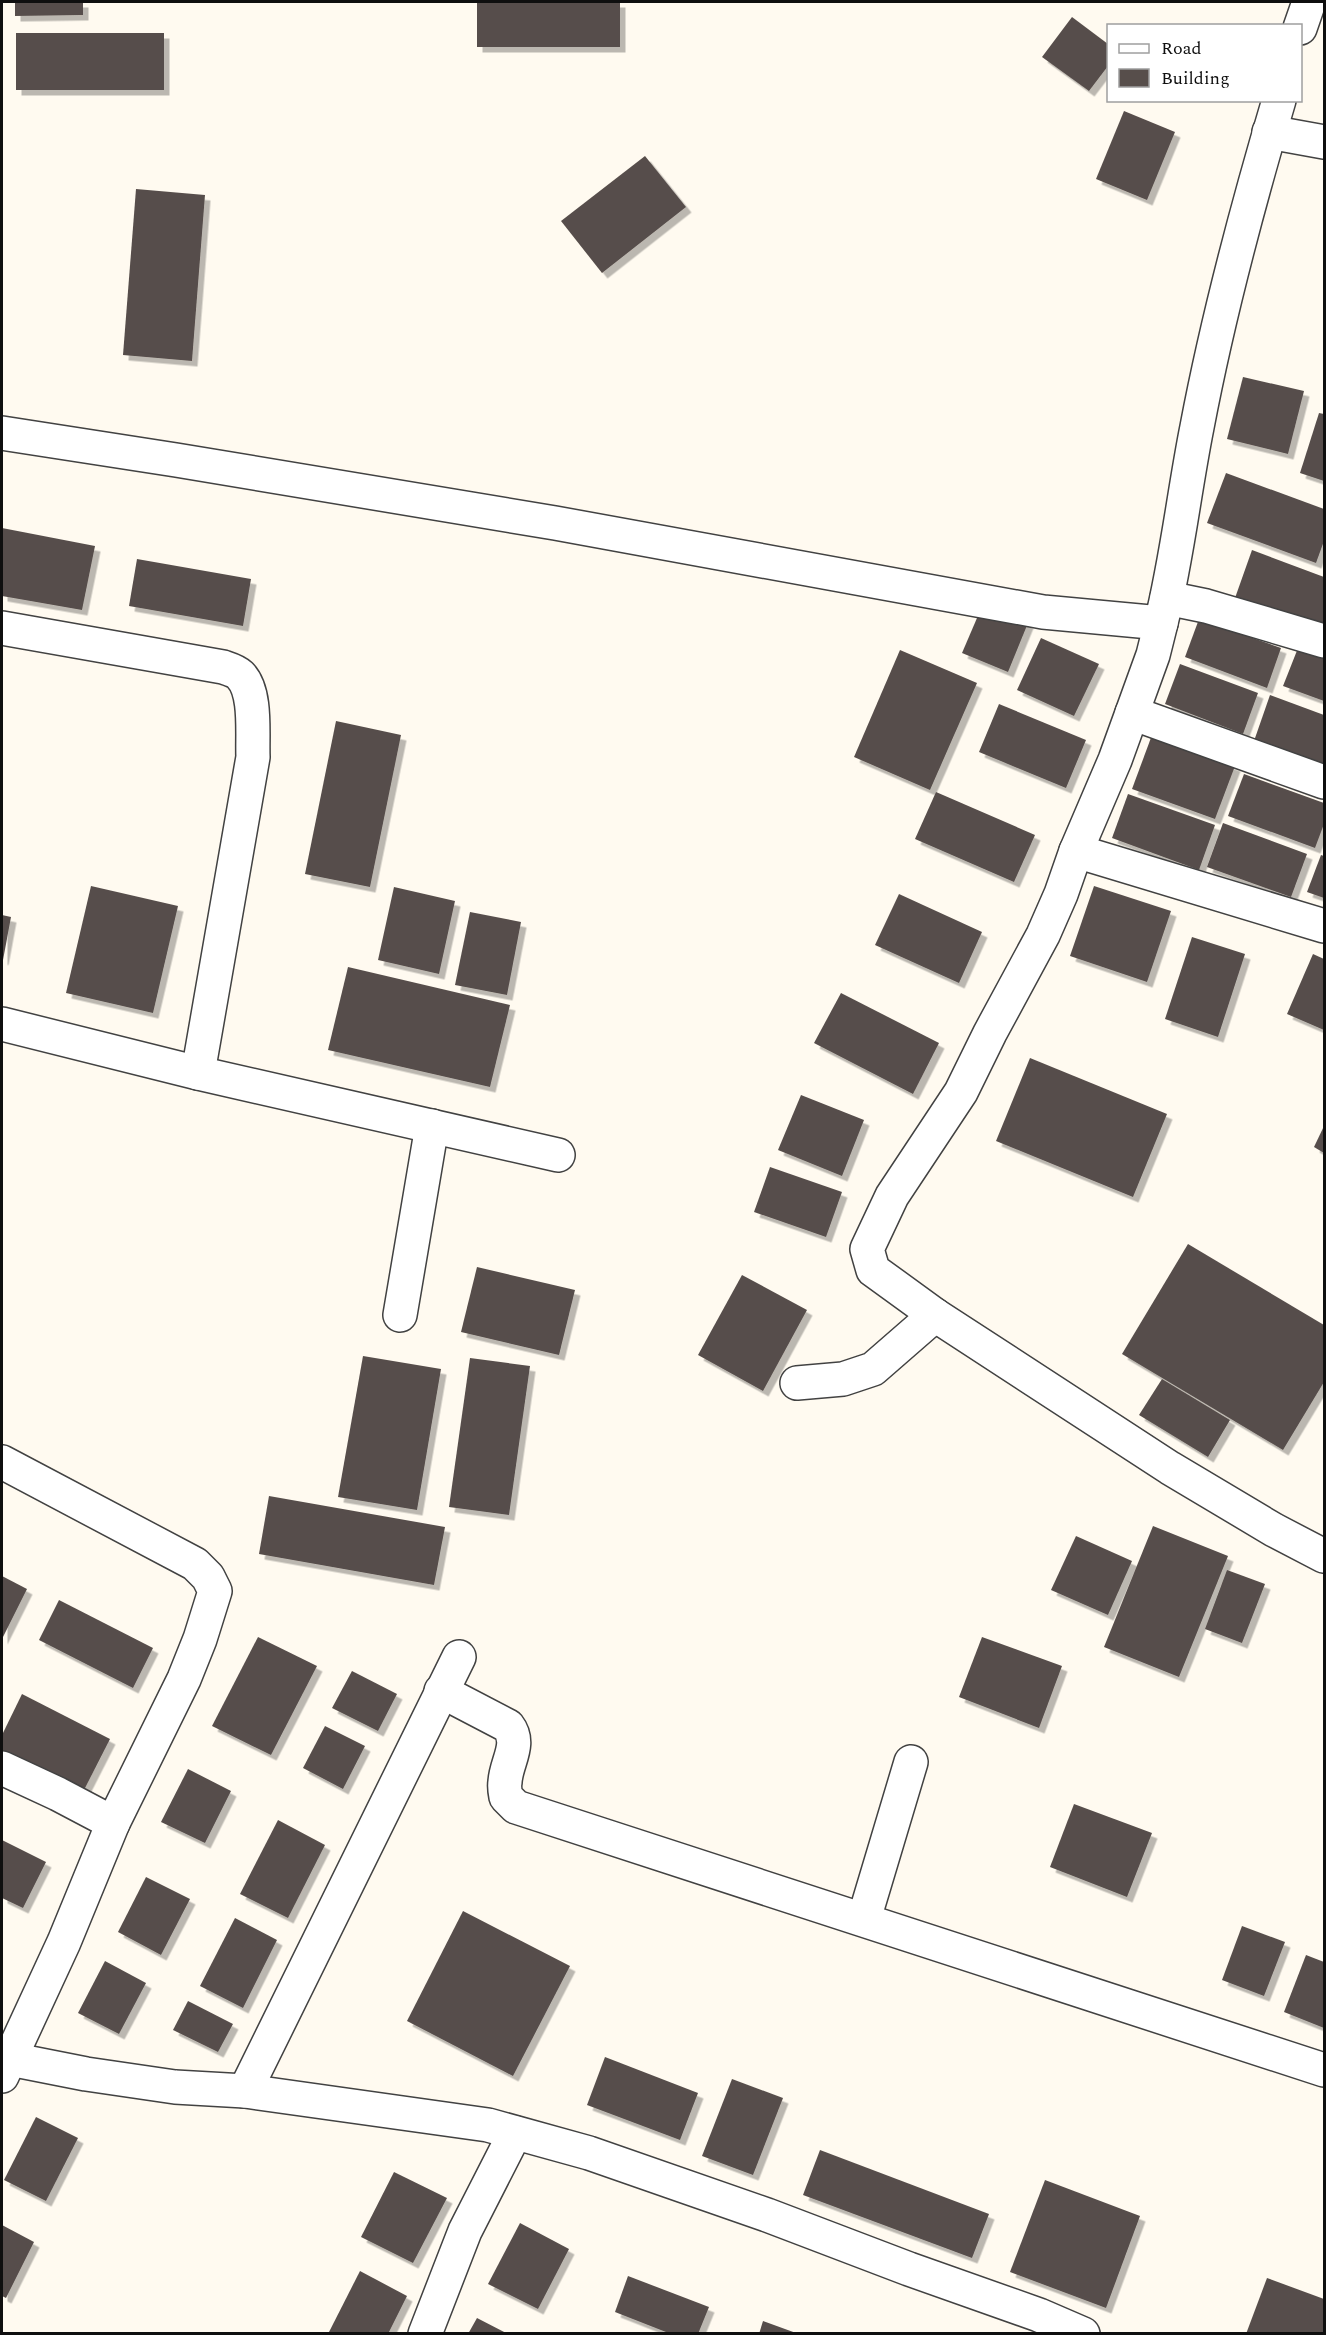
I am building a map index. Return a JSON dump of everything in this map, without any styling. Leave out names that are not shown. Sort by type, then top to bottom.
[{"type":"street","points":[[1302,24],[1310,2]]},
{"type":"street","points":[[1278,102],[1236,250],[1218,327],[1196,427],[1164,611],[1154,655],[1115,760],[1043,935],[961,1092],[892,1196],[867,1250],[873,1270],[935,1315],[1170,1468],[1274,1530],[1324,1556]]},
{"type":"street","points":[[1269,132],[1324,142]]},
{"type":"street","points":[[2,433],[555,523],[1043,612],[1164,611],[1206,606],[1324,641]]},
{"type":"street","points":[[2,628],[223,667],[239,673],[246,684],[252,708],[253,757],[198,1072]]},
{"type":"street","points":[[1132,712],[1324,782]]},
{"type":"street","points":[[1076,851],[1324,926]]},
{"type":"street","points":[[2,1024],[558,1155]]},
{"type":"street","points":[[400,1315],[432,1126]]},
{"type":"street","points":[[797,1383],[843,1379],[873,1370],[935,1315]]},
{"type":"street","points":[[2,1462],[195,1564],[208,1577],[215,1591],[210,1613],[184,1679],[113,1823],[64,1942],[4,2063],[175,2087],[253,2092],[488,2125],[589,2153],[767,2215],[1039,2315],[1083,2334]]},
{"type":"street","points":[[253,2092],[460,1700],[459,1656]]},
{"type":"street","points":[[460,1700],[508,1726],[513,1733],[514,1746],[505,1781],[506,1797],[516,1808],[1324,2070]]},
{"type":"street","points":[[864,1919],[911,1762]]},
{"type":"street","points":[[2,1768],[113,1823]]},
{"type":"street","points":[[425,2334],[465,2230],[515,2133]]},
{"type":"building","points":[[15,2],[83,2],[83,15],[15,16]]},
{"type":"building","points":[[477,2],[620,2],[620,47],[477,47]]},
{"type":"building","points":[[1072,17],[1107,43],[1107,67],[1089,91],[1042,57]]},
{"type":"building","points":[[16,33],[164,33],[164,90],[16,90]]},
{"type":"building","points":[[1124,111],[1175,132],[1147,200],[1096,179]]},
{"type":"building","points":[[645,156],[686,207],[602,273],[561,221]]},
{"type":"building","points":[[136,189],[205,195],[192,361],[123,355]]},
{"type":"building","points":[[1243,377],[1304,391],[1288,454],[1227,439]]},
{"type":"building","points":[[1319,413],[1324,414],[1324,481],[1300,473]]},
{"type":"building","points":[[1226,473],[1324,509],[1324,541],[1316,563],[1207,523]]},
{"type":"building","points":[[2,528],[95,546],[82,610],[2,596]]},
{"type":"building","points":[[1252,550],[1324,577],[1324,631],[1235,598]]},
{"type":"building","points":[[137,559],[251,579],[243,626],[129,606]]},
{"type":"building","points":[[983,604],[1028,623],[1008,672],[962,653]]},
{"type":"building","points":[[1199,619],[1281,648],[1267,688],[1185,657]]},
{"type":"building","points":[[1041,638],[1099,664],[1074,716],[1017,690]]},
{"type":"building","points":[[1300,643],[1324,652],[1324,701],[1283,686]]},
{"type":"building","points":[[900,650],[977,683],[930,790],[854,757]]},
{"type":"building","points":[[1180,664],[1258,693],[1243,734],[1165,704]]},
{"type":"building","points":[[1270,695],[1324,715],[1324,767],[1254,741]]},
{"type":"building","points":[[999,704],[1086,740],[1066,788],[979,752]]},
{"type":"building","points":[[336,721],[401,735],[370,887],[305,874]]},
{"type":"building","points":[[1152,735],[1235,766],[1215,819],[1132,789]]},
{"type":"building","points":[[1244,774],[1324,803],[1324,824],[1315,848],[1228,816]]},
{"type":"building","points":[[936,792],[1035,835],[1014,882],[915,839]]},
{"type":"building","points":[[1128,794],[1215,825],[1199,870],[1112,838]]},
{"type":"building","points":[[1223,823],[1307,854],[1291,897],[1207,867]]},
{"type":"building","points":[[1321,855],[1324,856],[1324,898],[1307,892]]},
{"type":"building","points":[[91,886],[178,906],[153,1013],[66,993]]},
{"type":"building","points":[[1094,886],[1171,911],[1147,982],[1070,956]]},
{"type":"building","points":[[394,887],[455,901],[439,974],[378,960]]},
{"type":"building","points":[[899,894],[982,932],[959,983],[875,945]]},
{"type":"building","points":[[470,912],[521,922],[507,995],[455,985]]},
{"type":"building","points":[[2,915],[11,917],[3,960],[2,959]]},
{"type":"building","points":[[1192,937],[1245,954],[1218,1037],[1165,1019]]},
{"type":"building","points":[[1313,954],[1324,959],[1324,1030],[1287,1014]]},
{"type":"building","points":[[348,967],[510,1005],[490,1087],[328,1050]]},
{"type":"building","points":[[841,993],[939,1043],[913,1094],[814,1043]]},
{"type":"building","points":[[1030,1058],[1167,1114],[1133,1197],[996,1141]]},
{"type":"building","points":[[801,1095],[864,1120],[842,1176],[778,1150]]},
{"type":"building","points":[[1324,1126],[1324,1153],[1314,1147]]},
{"type":"building","points":[[770,1167],[842,1192],[826,1237],[754,1212]]},
{"type":"building","points":[[1188,1244],[1324,1325],[1324,1382],[1283,1450],[1122,1354]]},
{"type":"building","points":[[477,1267],[575,1290],[559,1355],[461,1332]]},
{"type":"building","points":[[742,1275],[807,1310],[763,1391],[698,1355]]},
{"type":"building","points":[[363,1356],[441,1369],[417,1510],[338,1497]]},
{"type":"building","points":[[470,1358],[530,1366],[509,1515],[449,1507]]},
{"type":"building","points":[[1162,1379],[1230,1420],[1208,1457],[1139,1415]]},
{"type":"building","points":[[269,1496],[445,1527],[434,1585],[259,1554]]},
{"type":"building","points":[[1153,1526],[1228,1556],[1179,1677],[1104,1647]]},
{"type":"building","points":[[1076,1536],[1132,1561],[1108,1615],[1051,1590]]},
{"type":"building","points":[[1227,1570],[1265,1584],[1242,1643],[1205,1629]]},
{"type":"building","points":[[2,1576],[27,1589],[2,1639]]},
{"type":"building","points":[[59,1600],[153,1648],[133,1688],[39,1640]]},
{"type":"building","points":[[258,1637],[317,1666],[271,1755],[212,1726]]},
{"type":"building","points":[[982,1637],[1062,1666],[1039,1728],[959,1697]]},
{"type":"building","points":[[352,1671],[397,1694],[378,1731],[332,1708]]},
{"type":"building","points":[[22,1694],[110,1739],[83,1792],[2,1751],[2,1735]]},
{"type":"building","points":[[325,1726],[365,1746],[343,1789],[303,1768]]},
{"type":"building","points":[[188,1769],[231,1791],[205,1843],[161,1822]]},
{"type":"building","points":[[1074,1804],[1152,1833],[1127,1897],[1050,1867]]},
{"type":"building","points":[[278,1820],[325,1845],[288,1918],[240,1894]]},
{"type":"building","points":[[2,1840],[46,1862],[23,1908],[2,1898]]},
{"type":"building","points":[[146,1877],[190,1899],[161,1955],[118,1932]]},
{"type":"building","points":[[463,1911],[570,1966],[513,2076],[407,2021]]},
{"type":"building","points":[[235,1918],[277,1940],[243,2008],[200,1986]]},
{"type":"building","points":[[1242,1926],[1285,1942],[1264,1996],[1222,1980]]},
{"type":"building","points":[[1306,1955],[1324,1962],[1324,2028],[1284,2012]]},
{"type":"building","points":[[105,1961],[146,1983],[119,2034],[78,2013]]},
{"type":"building","points":[[188,2001],[233,2024],[218,2052],[173,2030]]},
{"type":"building","points":[[605,2057],[698,2093],[680,2140],[587,2105]]},
{"type":"building","points":[[732,2079],[783,2098],[753,2175],[702,2156]]},
{"type":"building","points":[[36,2117],[78,2138],[46,2201],[4,2180]]},
{"type":"building","points":[[820,2150],[989,2214],[972,2258],[803,2195]]},
{"type":"building","points":[[394,2172],[447,2198],[413,2263],[361,2237]]},
{"type":"building","points":[[1045,2180],[1140,2216],[1106,2308],[1010,2272]]},
{"type":"building","points":[[520,2223],[569,2249],[538,2309],[488,2284]]},
{"type":"building","points":[[2,2225],[34,2242],[6,2298],[2,2296]]},
{"type":"building","points":[[360,2271],[407,2296],[388,2334],[328,2334]]},
{"type":"building","points":[[628,2276],[709,2307],[698,2334],[671,2334],[615,2312]]},
{"type":"building","points":[[1267,2278],[1324,2299],[1324,2334],[1246,2334]]},
{"type":"building","points":[[477,2318],[508,2334],[468,2334]]},
{"type":"building","points":[[763,2321],[796,2333],[796,2334],[759,2334]]}]
